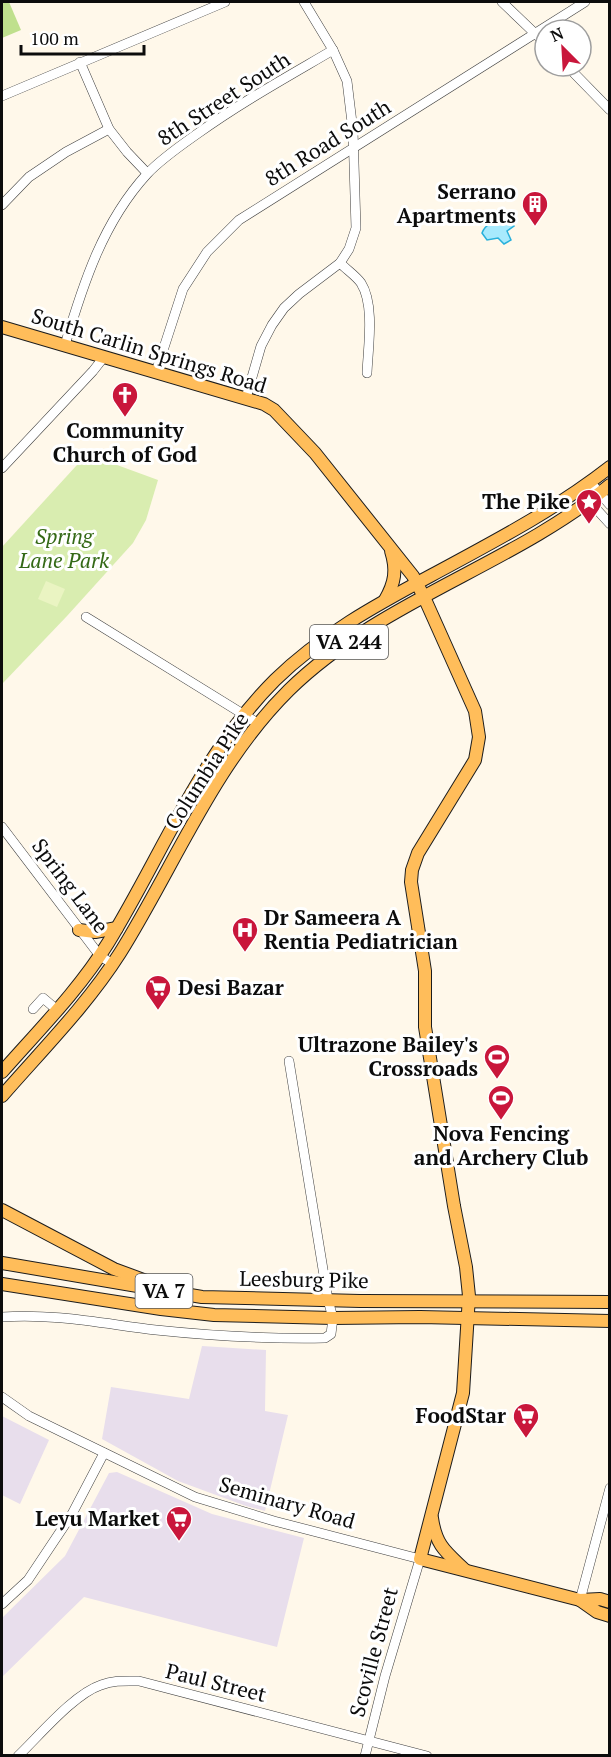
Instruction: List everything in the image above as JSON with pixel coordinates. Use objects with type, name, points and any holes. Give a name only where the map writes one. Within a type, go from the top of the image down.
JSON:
[{"type":"main road","name":"South Carlin Springs Road","points":[[2,327],[246,398],[274,410],[299,434],[417,582],[475,711],[479,737],[475,760],[418,853],[412,870],[411,882],[425,971],[425,1026],[466,1267],[469,1302],[463,1393],[420,1559]]},
{"type":"main road","name":"Columbia Pike","points":[[2,1072],[100,956],[210,762],[244,714],[281,674],[350,620],[537,517],[609,467]]},
{"type":"main road","name":"Columbia Pike","points":[[2,1096],[113,964],[237,753],[259,724],[291,689],[339,648],[424,597],[522,544],[600,493]]},
{"type":"main road","points":[[384,601],[392,587],[395,574],[390,547]]},
{"type":"main road","points":[[79,930],[95,932],[117,928]]},
{"type":"main road","points":[[2,1210],[114,1269],[141,1280],[202,1297]]},
{"type":"main road","name":"Leesburg Pike","points":[[2,1263],[202,1297],[609,1302]]},
{"type":"main road","name":"Leesburg Pike","points":[[2,1284],[214,1315],[609,1320]]},
{"type":"main road","points":[[2,1294],[26,1288]]},
{"type":"main road","points":[[432,1515],[435,1535],[440,1546],[466,1571]]},
{"type":"main road","name":"Seminary Road","points":[[420,1559],[580,1600],[600,1599],[609,1602]]},
{"type":"main road","name":"Seminary Road","points":[[580,1600],[597,1612],[609,1616]]},
{"type":"street","points":[[2,96],[225,2]]},
{"type":"street","points":[[246,398],[261,346],[272,325],[284,308],[299,294],[321,280],[340,263],[349,249],[356,228],[354,147],[346,81],[333,50],[304,2]]},
{"type":"street","points":[[502,2],[533,31]]},
{"type":"street","name":"8th Road South","points":[[560,18],[585,2]]},
{"type":"street","name":"8th Road South","points":[[156,372],[183,289],[207,252],[239,220],[533,36]]},
{"type":"street","name":"8th Street South","points":[[65,345],[92,261],[108,228],[147,173],[214,122],[333,50]]},
{"type":"street","points":[[80,62],[109,129],[147,173]]},
{"type":"street","points":[[578,78],[609,110]]},
{"type":"street","points":[[2,205],[29,177],[66,152],[109,129]]},
{"type":"street","points":[[340,263],[361,283],[368,303],[367,373]]},
{"type":"street","points":[[2,468],[104,357]]},
{"type":"street","points":[[590,482],[609,505]]},
{"type":"street","points":[[579,490],[600,493]]},
{"type":"street","points":[[600,493],[609,524]]},
{"type":"street","points":[[86,617],[259,724]]},
{"type":"street","name":"Spring Lane","points":[[2,827],[100,956],[113,964]]},
{"type":"street","points":[[33,1009],[43,998],[56,1009]]},
{"type":"street","points":[[2,1317],[75,1320],[219,1337],[286,1339],[328,1337],[333,1330],[333,1318],[328,1300],[289,1061]]},
{"type":"street","name":"Seminary Road","points":[[2,1397],[29,1416],[195,1497],[274,1521],[420,1559]]},
{"type":"street","points":[[2,1604],[28,1580],[72,1514],[104,1453]]},
{"type":"street","points":[[580,1600],[609,1488]]},
{"type":"street","name":"Scoville Street","points":[[365,1755],[385,1676],[420,1559]]},
{"type":"street","name":"Paul Street","points":[[25,1753],[79,1697],[100,1685],[124,1680],[427,1755]]},
{"type":"shaded area","points":[[202,1346],[266,1350],[265,1411],[288,1415],[265,1511],[178,1481],[102,1439],[111,1387],[189,1399]]},
{"type":"shaded area","points":[[2,1416],[49,1440],[20,1504],[2,1495]]},
{"type":"shaded area","points":[[117,1472],[212,1514],[304,1538],[277,1647],[84,1597],[2,1677],[2,1618],[65,1556],[109,1473]]},
{"type":"green space","points":[[2,2],[9,2],[21,30],[2,38]]},
{"type":"green space","name":"Spring Lane Park","points":[[87,454],[158,480],[146,520],[133,543],[2,684],[2,547]]},
{"type":"green space","points":[[46,581],[65,589],[57,607],[38,599]]},
{"type":"water","points":[[507,215],[514,226],[507,231],[511,240],[504,244],[498,238],[487,240],[482,233],[486,227]]},
{"type":"place","name":"Serrano Apartments","points":[[535,227]]},
{"type":"place","name":"Community Church of God","points":[[125,418]]},
{"type":"place","name":"The Pike","points":[[589,525]]},
{"type":"place","name":"Dr Sameera A Rentia Pediatrician","points":[[245,953]]},
{"type":"place","name":"Desi Bazar","points":[[158,1011]]},
{"type":"place","name":"Ultrazone Bailey's Crossroads","points":[[497,1080]]},
{"type":"place","name":"Nova Fencing and Archery Club","points":[[501,1121]]},
{"type":"place","name":"FoodStar","points":[[526,1439]]},
{"type":"place","name":"Leyu Market","points":[[179,1542]]}]
